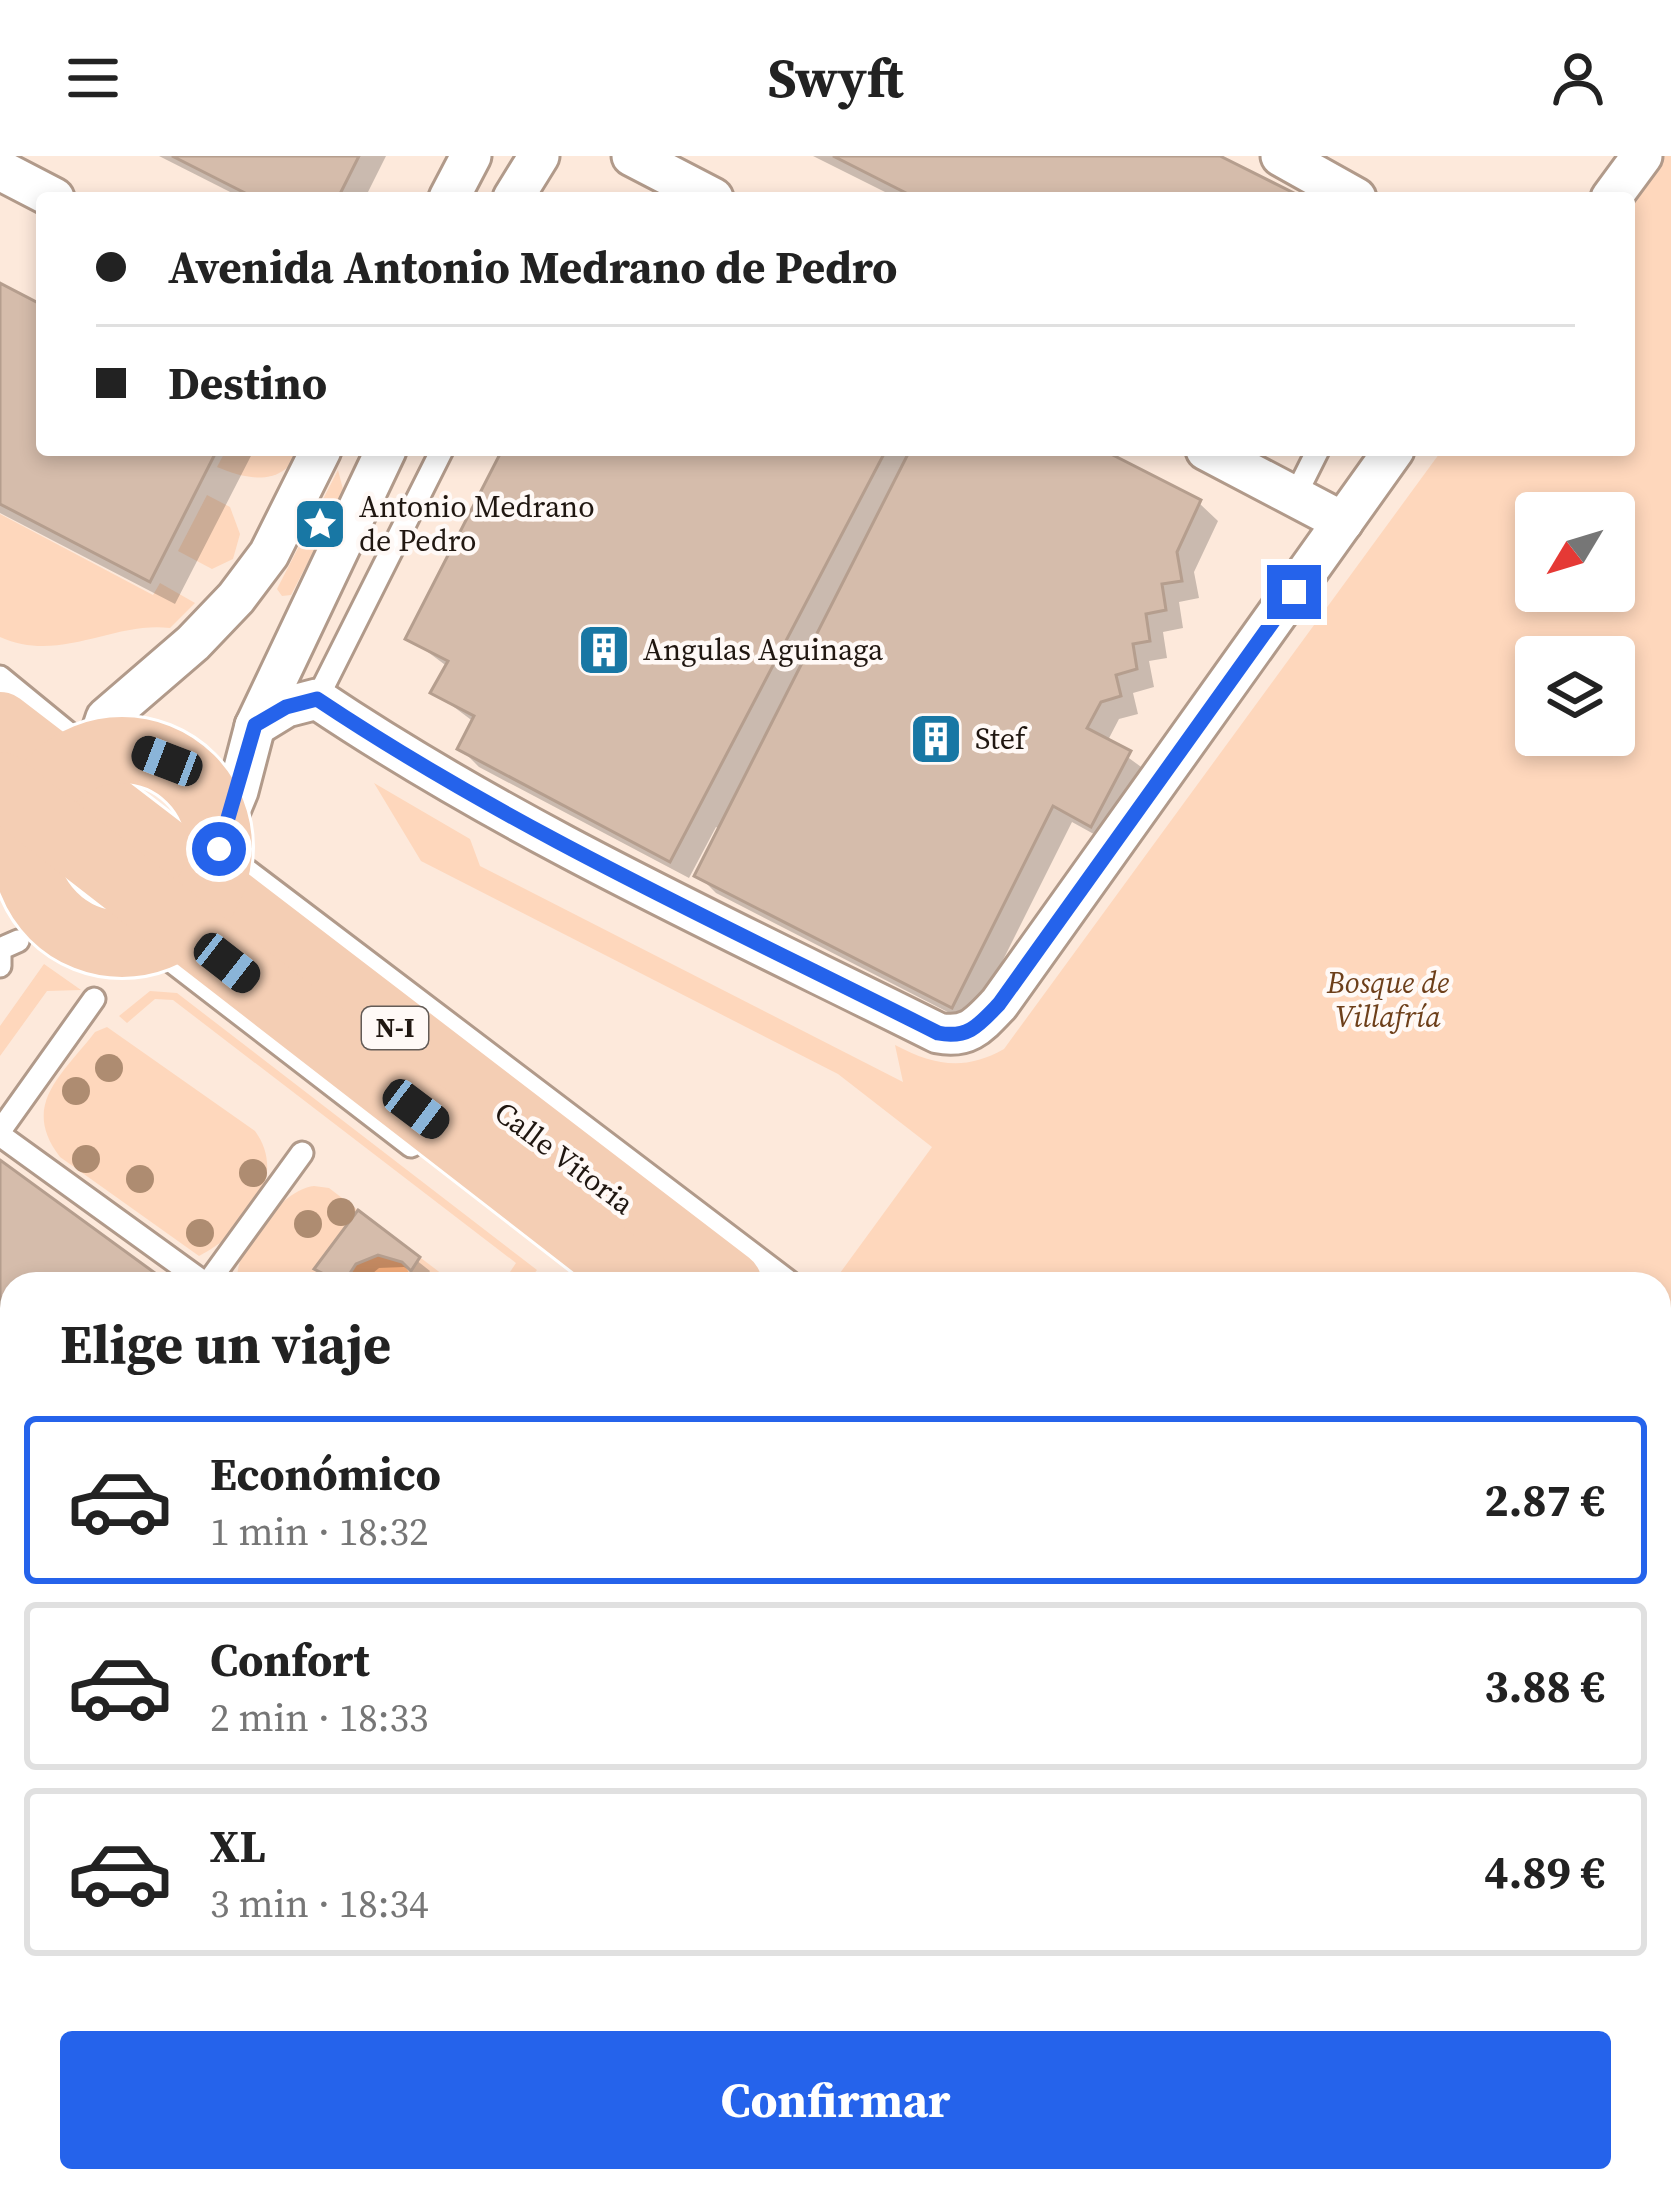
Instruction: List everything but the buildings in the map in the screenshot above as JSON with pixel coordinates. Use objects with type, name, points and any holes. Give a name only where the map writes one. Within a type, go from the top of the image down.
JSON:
[{"type":"highway","name":"N-I","points":[[0,725],[35,801],[195,888]]},
{"type":"highway","points":[[35,801],[118,750],[167,761],[207,800],[195,888]]},
{"type":"highway","name":"Calle Vitoria","points":[[195,888],[629,1272]]},
{"type":"highway","name":"Calle Vitoria","points":[[195,888],[713,1272]]},
{"type":"street","points":[[452,192],[471,156]]},
{"type":"street","points":[[517,192],[539,156]]},
{"type":"street","points":[[1281,156],[1345,192]]},
{"type":"street","points":[[1616,192],[1642,156]]},
{"type":"street","points":[[636,157],[702,192]]},
{"type":"street","points":[[0,170],[42,192]]},
{"type":"street","points":[[35,801],[106,718],[194,643],[236,598],[268,554],[318,456]]},
{"type":"street","points":[[195,888],[238,791],[255,725],[383,456]]},
{"type":"street","points":[[1217,456],[1343,522]]},
{"type":"street","points":[[255,725],[286,707],[317,699],[410,763],[570,848],[938,1033],[957,1037],[976,1029],[1010,990],[1390,456]]},
{"type":"lane","points":[[317,699],[439,456]]},
{"type":"lane","points":[[1294,496],[1315,456]]},
{"type":"lane","points":[[0,677],[35,801]]},
{"type":"lane","points":[[195,888],[426,1157]]},
{"type":"lane","points":[[195,888],[774,1272]]},
{"type":"lane","points":[[0,966],[6,946]]},
{"type":"lane","points":[[94,999],[0,1132],[190,1272]]},
{"type":"lane","points":[[215,1272],[302,1153]]},
{"type":"green space","name":"Bosque de Villafría","points":[[1657,156],[1671,156],[1671,1272],[841,1272],[932,1147],[838,1074],[421,861],[374,783],[470,839],[480,866],[903,1082],[895,1045],[923,1058],[950,1063],[1004,1049],[1438,456],[1635,456],[1633,192]]},
{"type":"green space","points":[[223,456],[298,456],[285,470],[264,477],[217,467]]},
{"type":"green space","points":[[338,470],[344,493],[291,595],[282,596],[277,589]]},
{"type":"green space","points":[[207,495],[230,507],[240,534],[233,559],[212,569],[178,551]]},
{"type":"green space","points":[[0,514],[153,595],[160,583],[195,603],[170,628],[128,630],[44,646],[0,637]]},
{"type":"green space","points":[[44,964],[81,990],[47,991],[0,1056],[0,1026]]},
{"type":"green space","points":[[150,991],[177,993],[537,1270],[510,1272],[516,1263],[173,1000],[155,999],[127,1023],[119,1016]]},
{"type":"green space","points":[[107,1027],[255,1131],[264,1149],[267,1168],[257,1203],[231,1234],[199,1256],[60,1157],[49,1138],[44,1122],[50,1091],[95,1032]]},
{"type":"green space","points":[[329,1188],[439,1272],[238,1272],[261,1224],[301,1190]]},
{"type":"shaded area","points":[[378,1255],[402,1262],[409,1272],[351,1272],[356,1264]]},
{"type":"place","name":"Antonio Medrano de Pedro","points":[[320,524]]},
{"type":"place","name":"Angulas Aguinaga","points":[[604,650]]},
{"type":"place","name":"Stef","points":[[936,739]]},
{"type":"route","points":[[219,849],[255,725],[286,707],[317,699],[410,763],[570,848],[938,1033],[957,1037],[976,1029],[999,1004],[1294,592]]}]
